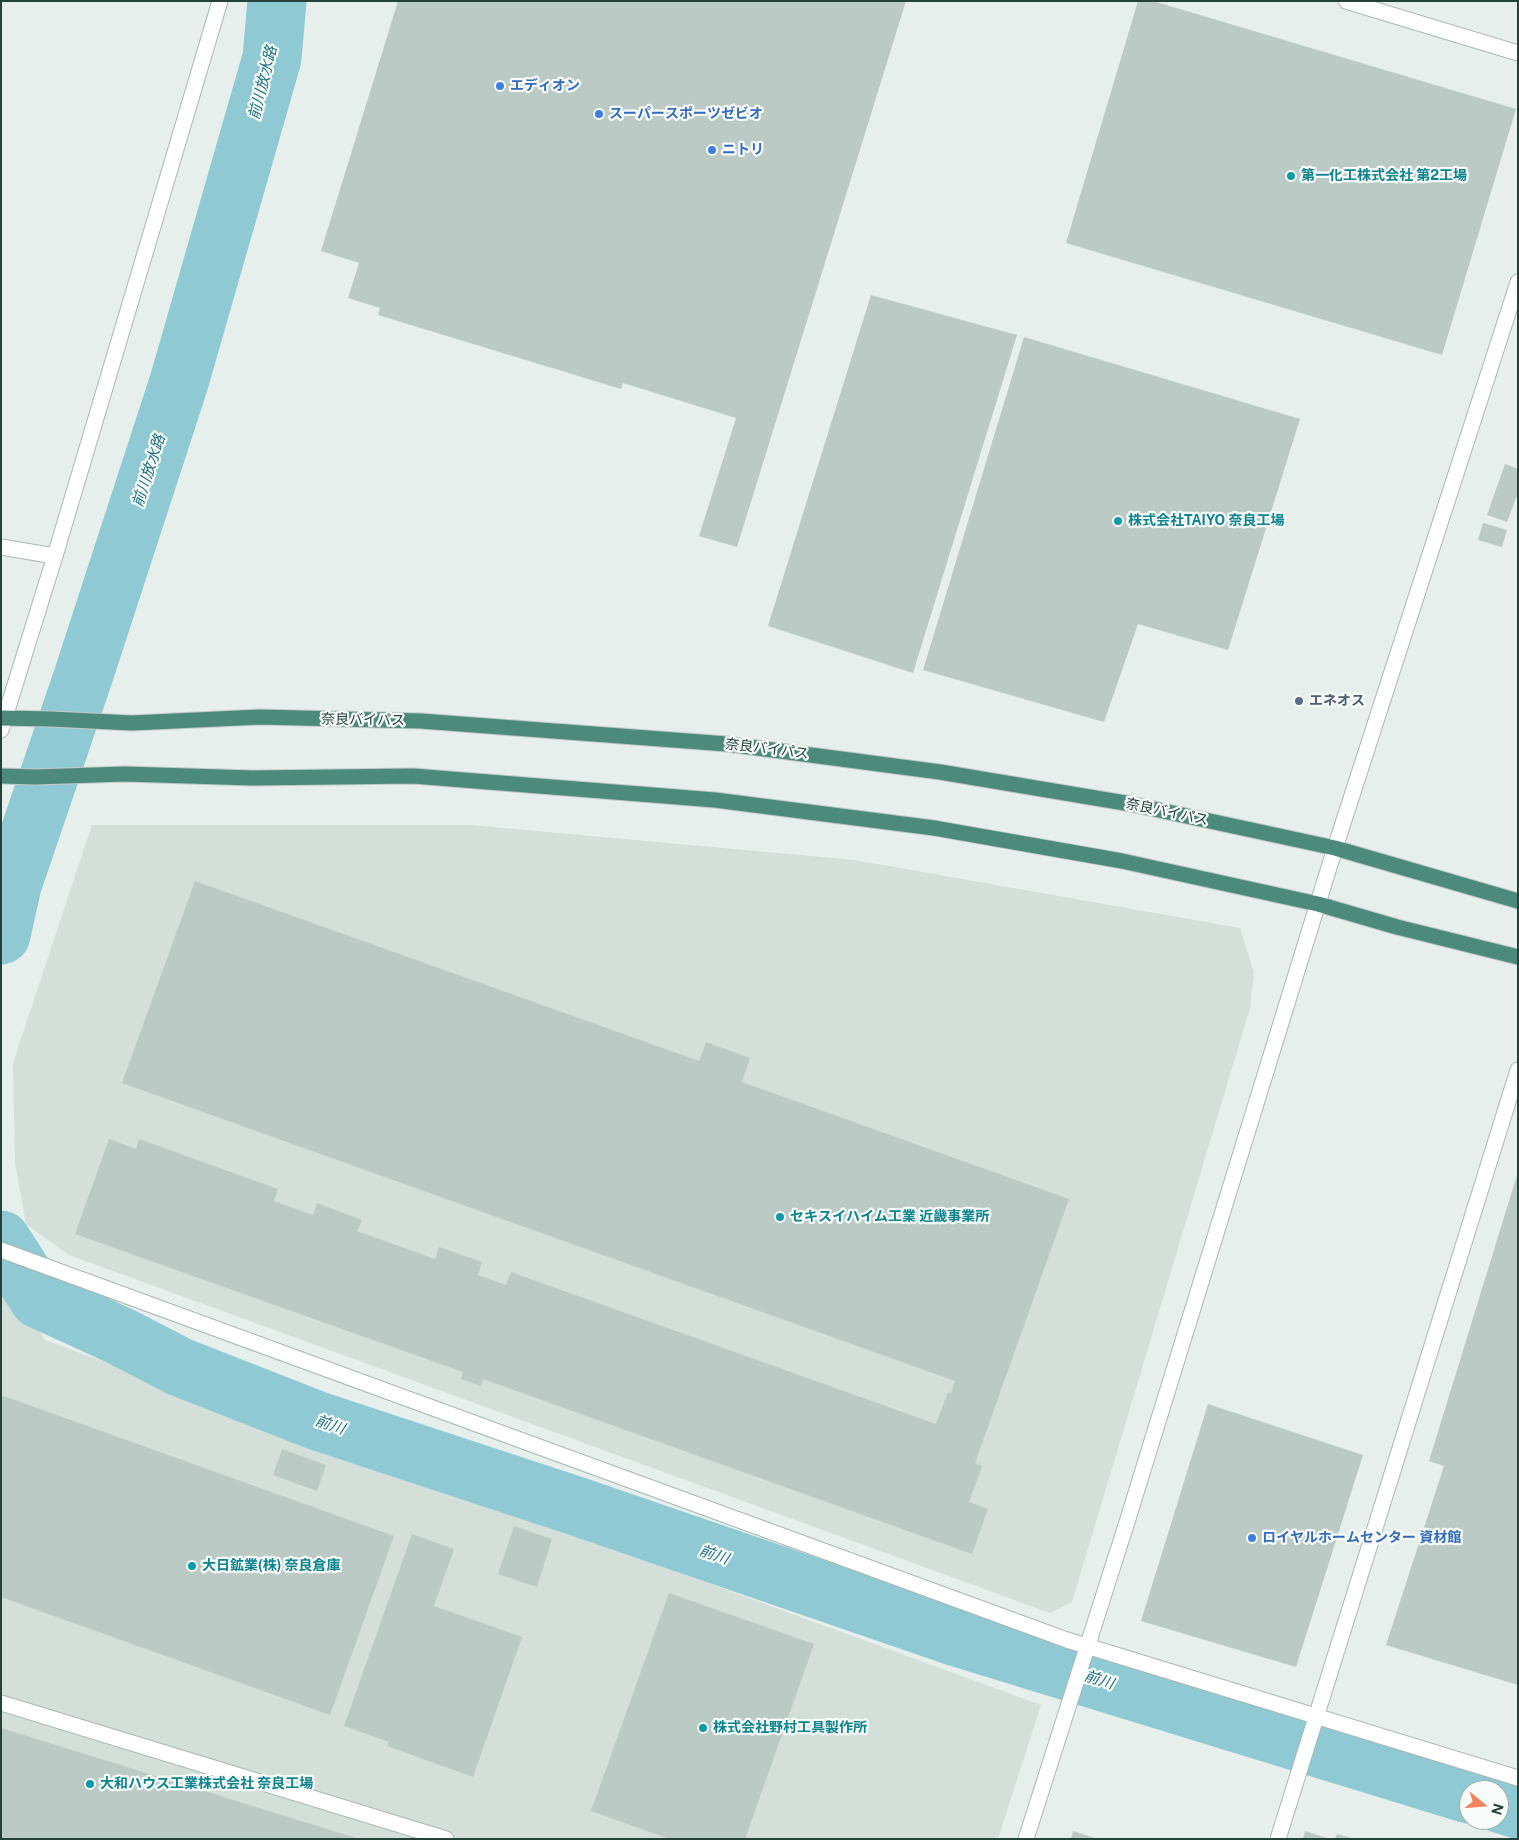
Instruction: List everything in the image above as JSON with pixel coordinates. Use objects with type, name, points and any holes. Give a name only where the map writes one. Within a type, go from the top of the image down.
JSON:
[{"type":"highway","name":"奈良バイパス","points":[[2,722],[51,719],[132,723],[260,717],[421,721],[727,744],[940,772],[1121,803],[1336,848],[1518,901]]},
{"type":"highway","points":[[1,776],[35,777],[124,774],[252,778],[413,776],[715,800],[944,830],[1122,861],[1318,904],[1396,927],[1518,956]]},
{"type":"street","points":[[2,722],[55,556],[220,1]]},
{"type":"street","points":[[1346,1],[1518,53]]},
{"type":"street","points":[[1026,1839],[1127,1522],[1318,904],[1518,282]]},
{"type":"street","points":[[1,547],[55,556]]},
{"type":"street","points":[[1278,1839],[1518,1070]]},
{"type":"street","points":[[1,1250],[1067,1640],[1518,1778]]},
{"type":"street","points":[[1,1703],[446,1839]]},
{"type":"shaded area","points":[[92,825],[471,825],[855,860],[1240,928],[1254,973],[1250,1008],[1072,1602],[1050,1613],[69,1255],[26,1224],[15,1163],[13,1063]]},
{"type":"shaded area","points":[[1,1274],[45,1340],[1041,1705],[998,1839],[1,1839]]},
{"type":"building","points":[[398,1],[906,1],[737,547],[699,536],[736,418],[623,383],[621,389],[378,315],[380,308],[348,298],[359,263],[321,251]]},
{"type":"building","name":"第一化工株式会社 第2工場","points":[[1138,1],[1153,1],[1516,109],[1442,355],[1066,243]]},
{"type":"building","points":[[871,295],[1017,335],[913,673],[768,626]]},
{"type":"building","name":"株式会社TAIYO 奈良工場","points":[[1024,337],[1300,419],[1228,650],[1138,624],[1104,722],[923,670]]},
{"type":"building","points":[[1505,464],[1518,469],[1518,493],[1507,522],[1487,515]]},
{"type":"building","points":[[1483,523],[1507,530],[1502,547],[1478,540]]},
{"type":"building","name":"セキスイハイム工業 近畿事業所","points":[[195,881],[699,1061],[706,1042],[750,1058],[742,1082],[1069,1199],[975,1463],[982,1466],[969,1502],[988,1509],[972,1554],[483,1379],[481,1386],[461,1379],[463,1372],[75,1234],[109,1139],[136,1149],[139,1139],[278,1189],[274,1201],[313,1215],[317,1203],[362,1220],[357,1231],[435,1259],[439,1247],[482,1262],[478,1275],[506,1285],[511,1272],[936,1424],[948,1392],[951,1393],[955,1381],[122,1083]]},
{"type":"building","points":[[1517,1175],[1518,1685],[1386,1645],[1444,1466],[1429,1461]]},
{"type":"building","name":"大日鉱業(株) 奈良倉庫","points":[[1,1395],[394,1536],[330,1715],[1,1597]]},
{"type":"building","name":"ロイヤルホームセンター 資材館","points":[[1208,1404],[1363,1455],[1296,1667],[1141,1621]]},
{"type":"building","points":[[282,1449],[326,1465],[317,1491],[273,1475]]},
{"type":"building","points":[[514,1526],[552,1539],[537,1587],[498,1574]]},
{"type":"building","points":[[412,1534],[454,1549],[434,1606],[522,1637],[473,1777],[387,1746],[389,1742],[344,1726]]},
{"type":"building","name":"株式会社野村工具製作所","points":[[669,1593],[814,1644],[745,1839],[669,1839],[591,1811]]},
{"type":"building","name":"大和ハウス工業株式会社 奈良工場","points":[[1,1728],[356,1838],[356,1839],[1,1839]]},
{"type":"building","points":[[1073,1831],[1095,1838],[1095,1839],[1071,1839]]},
{"type":"building","points":[[1305,1831],[1327,1838],[1327,1839],[1303,1839]]},
{"type":"building","points":[[1337,1834],[1352,1838],[1352,1839],[1335,1839]]},
{"type":"waterway","name":"前川放水路","points":[[1,935],[12,885],[83,677],[179,382],[272,58],[277,1]]},
{"type":"waterway","name":"前川","points":[[1,1240],[39,1299],[122,1337],[180,1367],[318,1421],[579,1507],[957,1637],[1459,1791]]},
{"type":"waterway","name":"前川","points":[[1509,1806],[1518,1809]]},
{"type":"place","name":"エディオン","points":[[500,86]]},
{"type":"place","name":"スーパースポーツゼビオ","points":[[599,114]]},
{"type":"place","name":"ニトリ","points":[[712,150]]},
{"type":"place","name":"第一化工株式会社 第2工場","points":[[1291,176]]},
{"type":"place","name":"株式会社TAIYO 奈良工場","points":[[1118,521]]},
{"type":"place","name":"エネオス","points":[[1299,701]]},
{"type":"place","name":"セキスイハイム工業 近畿事業所","points":[[780,1217]]},
{"type":"place","name":"ロイヤルホームセンター 資材館","points":[[1252,1538]]},
{"type":"place","name":"大日鉱業(株) 奈良倉庫","points":[[192,1566]]},
{"type":"place","name":"株式会社野村工具製作所","points":[[703,1728]]},
{"type":"place","name":"大和ハウス工業株式会社 奈良工場","points":[[90,1784]]}]
